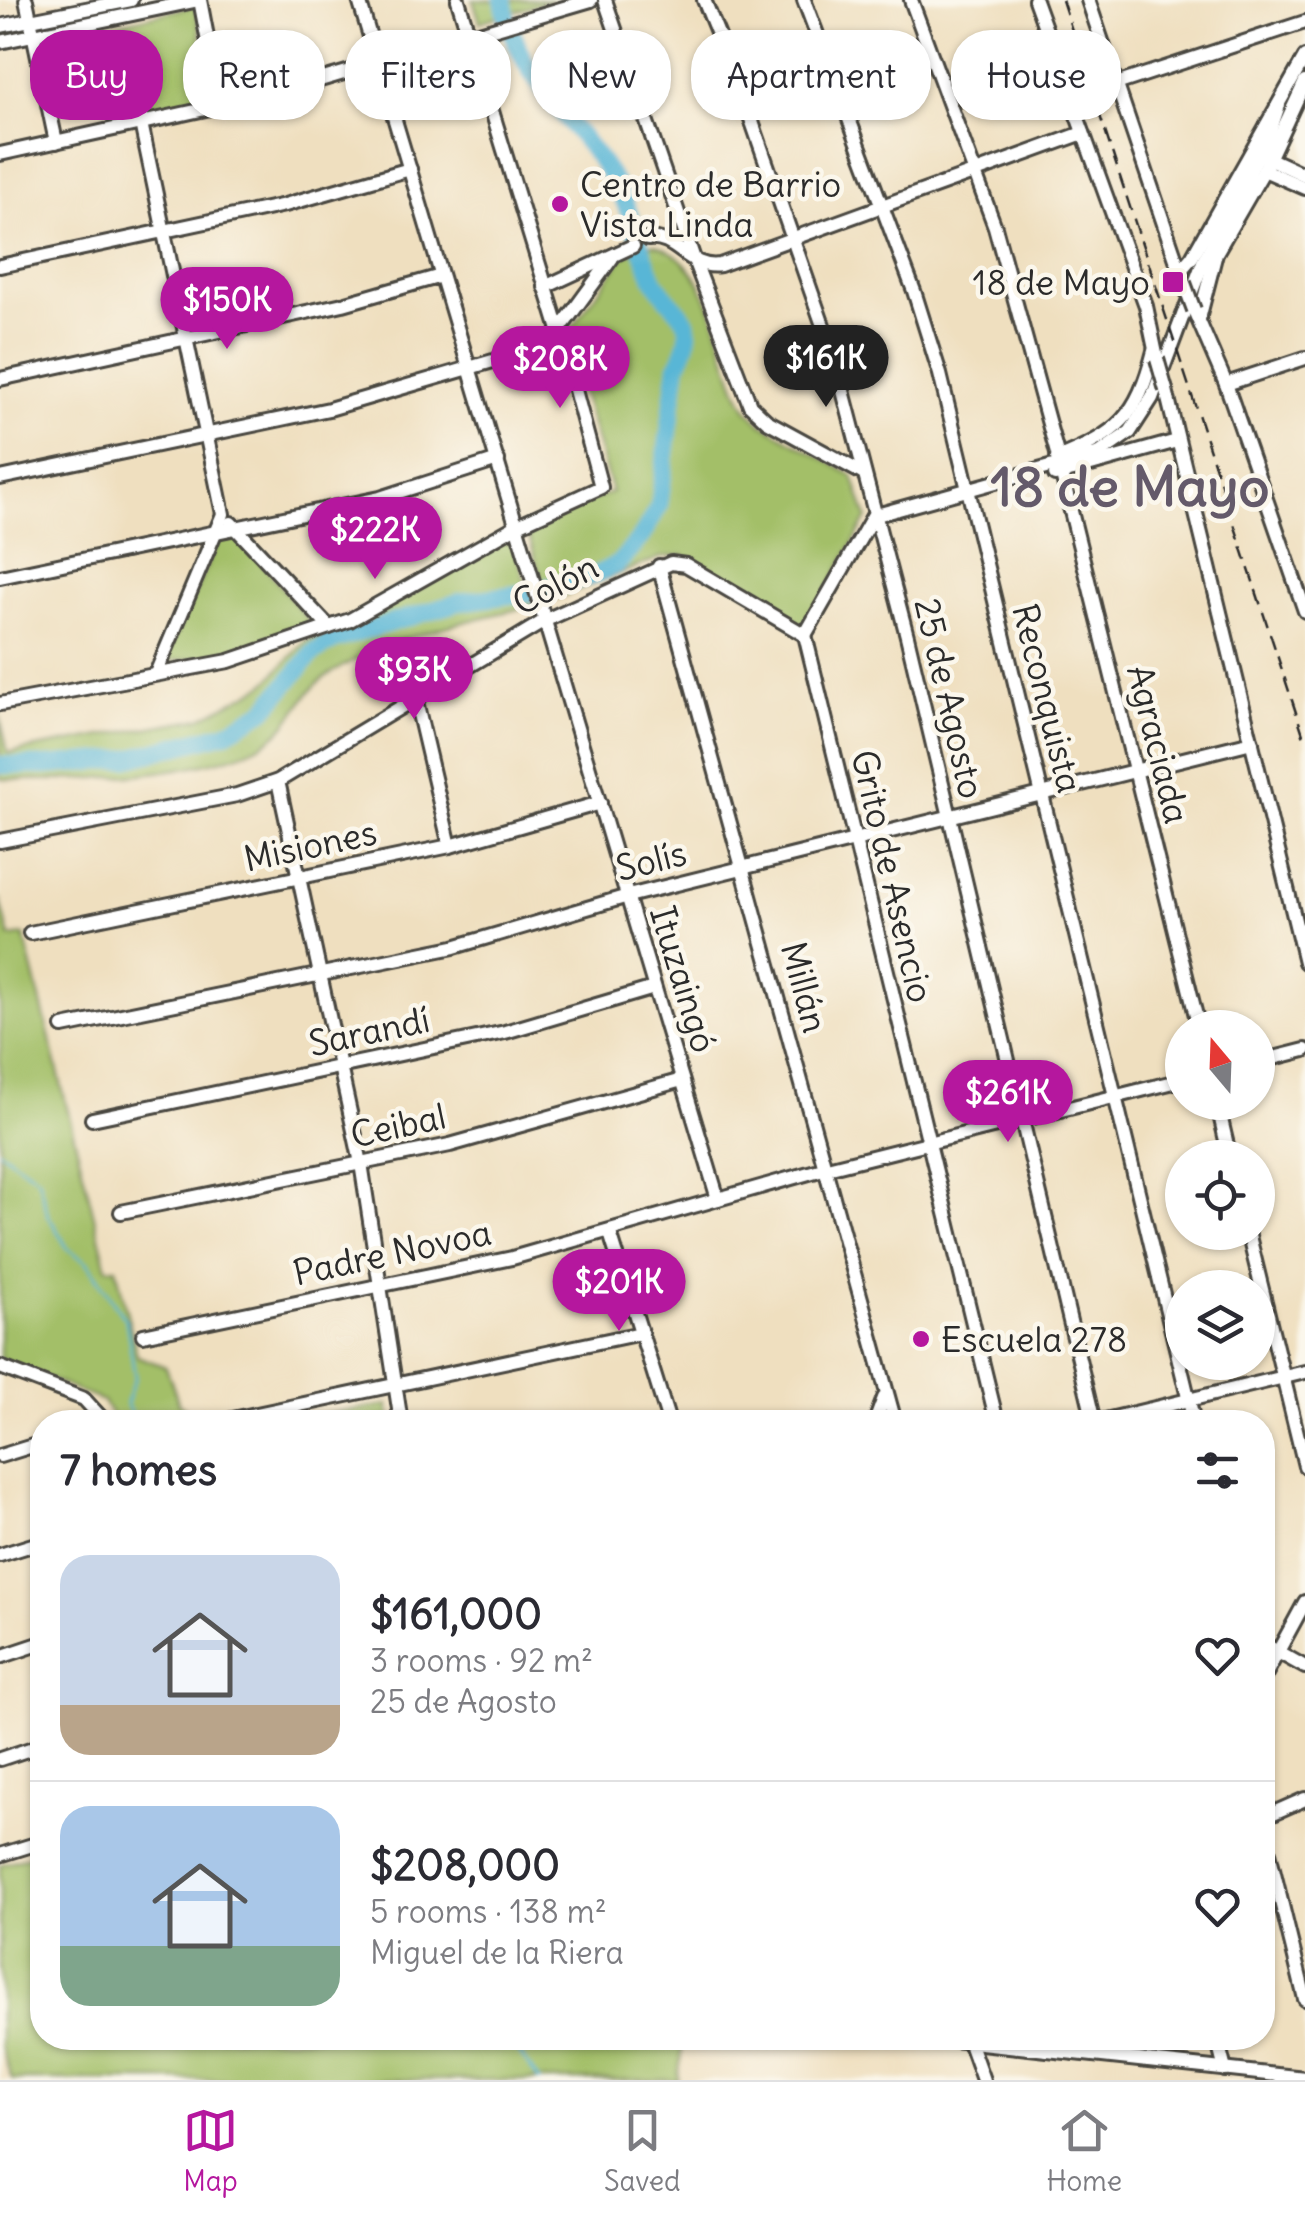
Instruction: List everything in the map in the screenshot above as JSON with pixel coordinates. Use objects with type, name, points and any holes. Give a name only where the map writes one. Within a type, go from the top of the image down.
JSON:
[{"type":"street","points":[[26,0],[33,30]]},
{"type":"street","points":[[0,26],[131,0]]},
{"type":"street","points":[[58,30],[199,0],[205,30]]},
{"type":"street","name":"Ituzaingó","points":[[358,0],[368,30]]},
{"type":"street","points":[[458,0],[466,30]]},
{"type":"street","points":[[488,30],[590,0]]},
{"type":"street","points":[[605,0],[696,265],[750,404],[767,422],[864,474]]},
{"type":"street","name":"25 de Agosto","points":[[704,0],[742,93],[835,360],[907,636],[1020,1120],[1093,1410]]},
{"type":"street","name":"Reconquista","points":[[804,0],[940,374],[1191,1410]]},
{"type":"street","points":[[910,0],[995,227],[1058,458]]},
{"type":"street","points":[[1035,0],[1146,306],[1305,962]]},
{"type":"street","points":[[1088,0],[1098,30]]},
{"type":"street","points":[[1121,82],[1305,22]]},
{"type":"street","points":[[0,42],[30,36]]},
{"type":"street","points":[[1196,314],[1216,253],[1267,165],[1305,57]]},
{"type":"street","points":[[1182,277],[1284,108],[1305,82]]},
{"type":"street","points":[[1121,99],[1182,277],[1299,572],[1305,610]]},
{"type":"street","points":[[659,566],[686,565],[805,635],[873,516],[1025,475],[1118,444],[1152,398],[1215,234],[1284,108]]},
{"type":"street","points":[[0,154],[183,114]]},
{"type":"street","points":[[51,120],[56,142]]},
{"type":"street","name":"Ituzaingó","points":[[395,120],[718,1200]]},
{"type":"street","points":[[0,704],[157,671],[228,661],[350,620],[518,525],[598,490],[602,480],[494,120]]},
{"type":"street","points":[[141,124],[223,514],[330,627]]},
{"type":"street","points":[[648,238],[664,239],[696,265],[720,265],[1083,133]]},
{"type":"street","points":[[1267,165],[1305,175]]},
{"type":"street","points":[[1267,165],[1305,188]]},
{"type":"street","points":[[0,266],[285,205],[410,168]]},
{"type":"street","points":[[545,286],[633,246]]},
{"type":"street","points":[[0,478],[329,409],[534,349],[552,340],[612,258]]},
{"type":"street","points":[[0,379],[342,304],[441,276]]},
{"type":"street","points":[[1025,475],[1118,429],[1137,401],[1156,354]]},
{"type":"street","points":[[1226,384],[1305,358]]},
{"type":"street","points":[[1025,475],[1062,475],[1177,440]]},
{"type":"street","points":[[0,576],[380,498],[498,460]]},
{"type":"street","name":"Agraciada","points":[[1062,475],[1194,1010]]},
{"type":"street","points":[[157,671],[223,514]]},
{"type":"street","name":"Colón","points":[[0,841],[237,795],[278,781],[546,620],[659,566]]},
{"type":"street","name":"Millán","points":[[659,566],[890,1410]]},
{"type":"street","name":"Grito de Asencio","points":[[805,635],[994,1410]]},
{"type":"street","points":[[415,697],[450,846]]},
{"type":"street","name":"Solís","points":[[63,1027],[454,947],[628,896],[1252,742]]},
{"type":"street","points":[[278,781],[361,1163],[399,1410]]},
{"type":"street","name":"Misiones","points":[[30,932],[450,846],[600,803]]},
{"type":"street","name":"Sarandí","points":[[92,1120],[505,1032],[654,988]]},
{"type":"street","points":[[1275,1058],[1305,1050]]},
{"type":"street","name":"Ceibal","points":[[121,1212],[499,1133],[682,1080]]},
{"type":"street","name":"Padre Novoa","points":[[144,1335],[512,1258],[823,1169],[1165,1084]]},
{"type":"street","points":[[610,1233],[665,1410]]},
{"type":"street","points":[[1252,1250],[1305,1466]]},
{"type":"street","points":[[280,1410],[641,1333]]},
{"type":"street","points":[[0,1367],[84,1400],[94,1410]]},
{"type":"street","points":[[1147,1410],[1305,1372]]},
{"type":"street","points":[[880,1410],[885,1396]]},
{"type":"street","points":[[0,1456],[30,1447]]},
{"type":"street","points":[[0,1556],[30,1546]]},
{"type":"street","points":[[1275,1657],[1305,1602]]},
{"type":"street","points":[[0,1657],[30,1647]]},
{"type":"street","points":[[1275,1650],[1305,1667]]},
{"type":"street","points":[[0,1759],[30,1749]]},
{"type":"street","points":[[1275,1814],[1305,1799]]},
{"type":"street","points":[[0,1856],[30,1846]]},
{"type":"street","points":[[1275,1875],[1305,1999]]},
{"type":"street","points":[[973,2050],[983,2080]]},
{"type":"street","points":[[1093,2050],[1305,2078]]},
{"type":"street","points":[[1219,2050],[1225,2070]]},
{"type":"green space","points":[[473,0],[553,0],[480,22]]},
{"type":"green space","points":[[195,6],[200,30],[183,30],[183,108],[163,114],[163,30],[107,30],[106,26]]},
{"type":"green space","points":[[653,244],[674,254],[691,270],[703,291],[747,409],[760,423],[853,476],[867,518],[810,621],[803,625],[683,555],[662,557],[548,602],[526,527],[612,492],[565,337],[625,255]]},
{"type":"green space","points":[[512,535],[532,606],[398,641],[347,664],[309,692],[277,734],[244,752],[213,762],[138,774],[62,780],[0,779],[0,716],[8,753],[201,718],[264,685],[306,641],[363,620]]},
{"type":"green space","points":[[226,536],[245,542],[311,624],[227,655],[171,661],[166,656],[218,542]]},
{"type":"green space","points":[[0,898],[10,937],[24,935],[107,1268],[116,1267],[137,1356],[166,1367],[179,1404],[187,1410],[109,1410],[103,1401],[0,1359]]},
{"type":"green space","points":[[388,1405],[389,1410],[352,1410]]},
{"type":"green space","points":[[30,1856],[30,2050],[682,2050],[678,2080],[12,2080],[0,2045],[0,1865]]},
{"type":"waterway","points":[[0,765],[46,766],[126,759],[225,733],[265,710],[313,653],[333,641],[459,602],[532,592],[595,575],[618,564],[642,536],[659,506],[687,325],[654,279],[617,187],[535,78],[511,29],[503,0]]},
{"type":"waterway","points":[[0,1151],[38,1178],[48,1215],[68,1249],[87,1262],[126,1321],[135,1377],[126,1403],[129,1410]]},
{"type":"waterway","points":[[516,2050],[539,2080]]},
{"type":"railway","points":[[1062,0],[1305,740]]},
{"type":"place","name":"Centro de Barrio Vista Linda","points":[[560,204]]},
{"type":"place","name":"18 de Mayo","points":[[1173,282]]},
{"type":"place","name":"Escuela 278","points":[[921,1339]]},
{"type":"district","name":"18 de Mayo","points":[[1130,486]]}]
